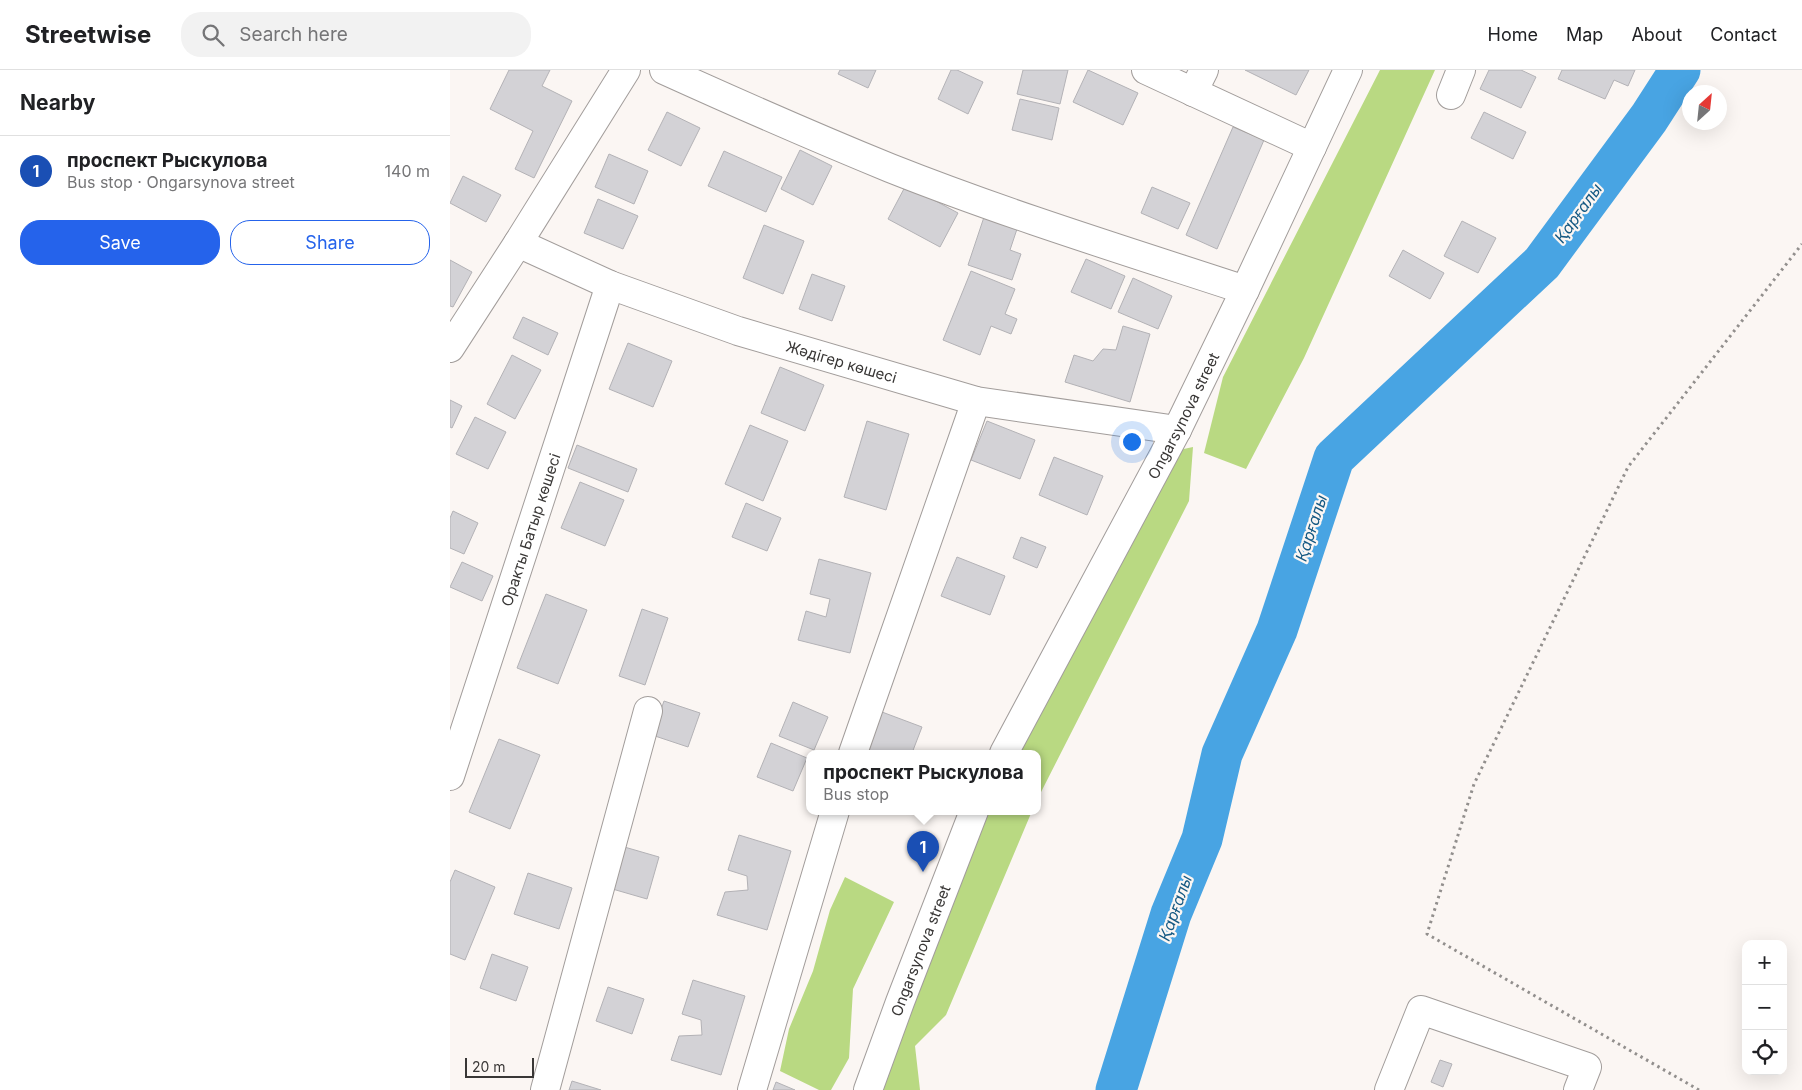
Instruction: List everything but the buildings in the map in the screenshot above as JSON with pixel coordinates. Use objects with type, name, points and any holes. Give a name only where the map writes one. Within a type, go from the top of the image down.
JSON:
[{"type":"street","points":[[450,348],[626,70]]},
{"type":"street","points":[[664,70],[778,121],[891,168],[1053,228],[1245,290]]},
{"type":"street","points":[[1146,70],[1198,81],[1312,146]]},
{"type":"street","name":"Ongarsynova street","points":[[1006,750],[1177,430],[1348,70]]},
{"type":"street","name":"Жәдігер көшесі","points":[[518,242],[610,284],[738,331],[976,401],[1177,430]]},
{"type":"street","name":"Оракты Батыр көшесі","points":[[450,776],[610,284]]},
{"type":"street","points":[[854,750],[976,401]]},
{"type":"street","points":[[545,1090],[648,711]]},
{"type":"street","points":[[752,1090],[835,815]]},
{"type":"street","name":"Ongarsynova street","points":[[868,1090],[972,815]]},
{"type":"street","points":[[1389,1090],[1421,1010],[1586,1067],[1578,1090]]},
{"type":"path","points":[[1699,1090],[1427,934],[1474,784],[1628,467],[1802,244]]},
{"type":"green space","points":[[1380,70],[1435,70],[1304,358],[1246,469],[1204,453],[1223,377]]},
{"type":"green space","points":[[1193,447],[1189,501],[1041,792],[1041,750],[1006,750],[1165,453]]},
{"type":"green space","points":[[973,815],[1030,815],[946,1015],[915,1046],[920,1090],[870,1090]]},
{"type":"green space","points":[[845,877],[894,902],[853,989],[849,1058],[831,1090],[819,1090],[780,1071],[789,1029],[813,971],[830,910]]},
{"type":"waterway","name":"Қарғалы","points":[[1116,1090],[1171,914],[1202,839],[1222,754],[1277,630],[1334,458],[1542,263],[1649,118],[1680,70]]},
{"type":"place","name":"проспект Рыскулова","points":[[923,872]]}]
